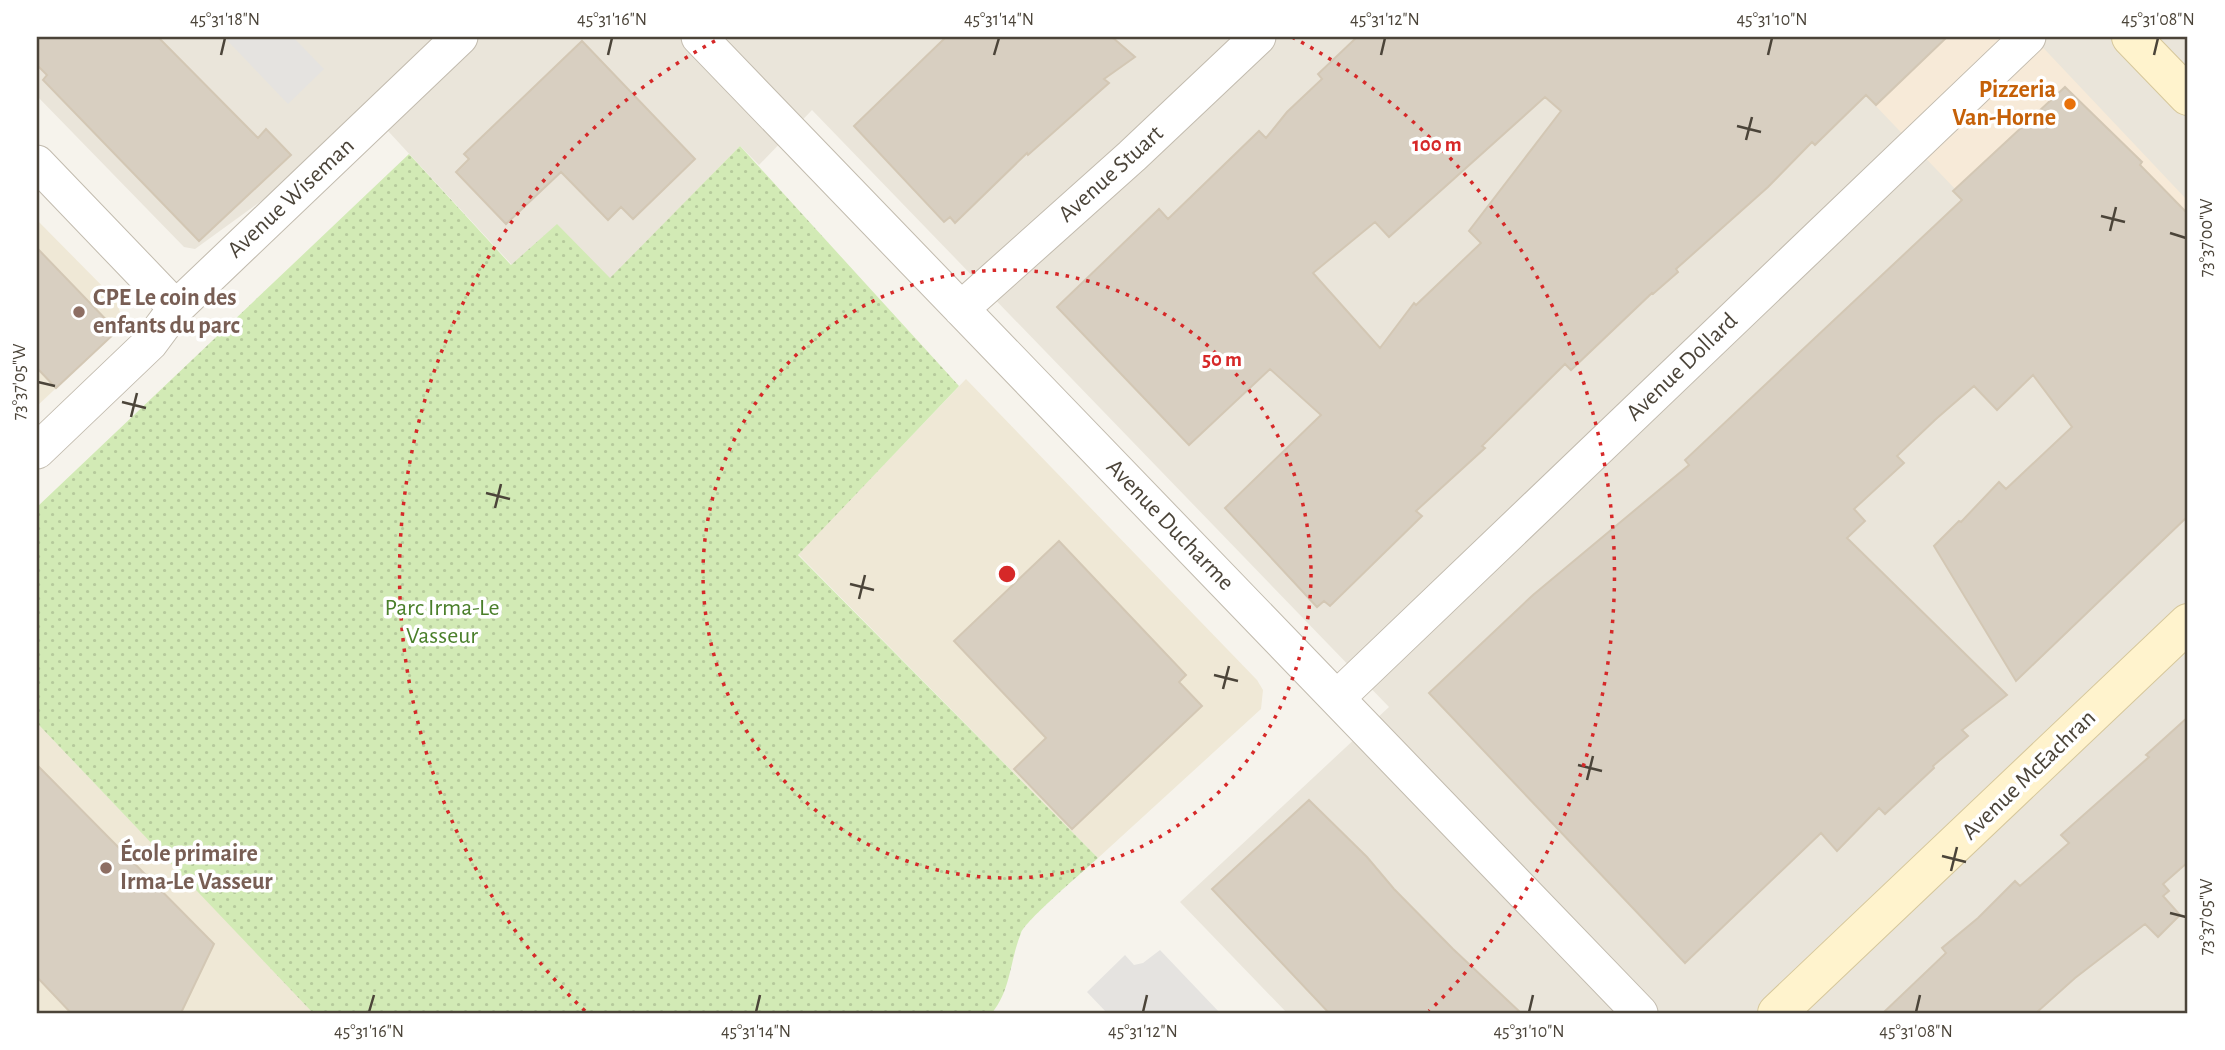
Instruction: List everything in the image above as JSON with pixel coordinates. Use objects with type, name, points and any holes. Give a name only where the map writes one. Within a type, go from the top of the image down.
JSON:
[{"type":"street","name":"Avenue Wiseman","points":[[37,451],[150,343],[176,308],[460,37]]},
{"type":"street","name":"Avenue Ducharme","points":[[699,37],[1640,1013]]},
{"type":"street","name":"Avenue Stuart","points":[[961,309],[1132,156],[1258,37]]},
{"type":"street","name":"Avenue Dollard","points":[[1337,698],[2028,37]]},
{"type":"street","points":[[2131,37],[2188,96]]},
{"type":"street","points":[[37,163],[176,308]]},
{"type":"street","name":"Avenue McEachran","points":[[1777,1013],[2188,623]]},
{"type":"shaded area","points":[[37,37],[2188,37],[2188,1013],[1287,1013],[1180,902],[1389,707],[812,110],[759,165],[740,146],[610,279],[512,265],[376,118],[195,249],[184,247],[37,96]]},
{"type":"shaded area","points":[[224,37],[293,37],[324,69],[288,104]]},
{"type":"shaded area","points":[[1810,37],[2033,37],[2188,201],[2188,433]]},
{"type":"shaded area","name":"CPE Le coin des enfants du parc","points":[[37,220],[115,299],[122,317],[117,331],[37,406]]},
{"type":"shaded area","points":[[966,379],[1257,680],[1263,690],[1261,709],[1098,858],[798,554]]},
{"type":"shaded area","name":"École primaire Irma-Le Vasseur","points":[[37,723],[314,1013],[37,1013]]},
{"type":"shaded area","points":[[1160,950],[1220,1013],[1107,1013],[1087,992],[1125,955],[1134,965],[1143,963]]},
{"type":"green space","name":"Parc Irma-Le Vasseur","points":[[740,146],[959,386],[798,555],[1098,858],[1025,927],[1017,943],[1003,995],[992,1013],[313,1013],[37,723],[37,507],[409,154],[511,265],[557,224],[610,278]]},
{"type":"building","points":[[37,37],[158,37],[258,138],[266,129],[291,155],[199,241],[43,80],[47,75],[37,65]]},
{"type":"building","points":[[946,37],[1112,37],[1135,57],[1104,79],[1109,83],[1028,155],[1027,153],[955,223],[950,217],[944,222],[854,126]]},
{"type":"building","points":[[1357,37],[1947,37],[1876,105],[1866,95],[1815,145],[1812,142],[1768,187],[1676,269],[1678,272],[1571,370],[1565,364],[1482,446],[1485,448],[1416,511],[1422,516],[1330,606],[1324,601],[1317,607],[1225,508],[1321,415],[1270,369],[1189,445],[1057,307],[1159,209],[1168,219],[1259,131],[1266,138],[1287,112],[1322,79],[1318,74]],"holes":[[[1545,97],[1561,111],[1469,231],[1481,243],[1416,305],[1414,303],[1380,348],[1313,273],[1375,222],[1389,237]]]},
{"type":"building","points":[[582,41],[695,159],[633,219],[621,207],[608,220],[561,172],[506,224],[456,172],[469,159],[464,154]]},
{"type":"building","points":[[2065,87],[2142,162],[2140,165],[2188,214],[2188,516],[2016,681],[1934,546],[1999,482],[2006,489],[2072,427],[2033,375],[1997,410],[1974,386],[1936,419],[1897,456],[1904,463],[1854,509],[1865,521],[1847,538],[2007,695],[1962,730],[1968,736],[1933,766],[1934,768],[1885,814],[1879,808],[1837,851],[1821,833],[1685,963],[1429,693],[1533,595],[1689,465],[1685,460],[1962,200],[1953,191]]},
{"type":"building","name":"CPE Le coin des enfants du parc","points":[[37,248],[117,331],[56,388],[37,368]]},
{"type":"building","points":[[1059,541],[1186,675],[1179,682],[1202,706],[1072,829],[1014,769],[1046,738],[954,641]]},
{"type":"building","points":[[2188,717],[2188,862],[2163,884],[2169,891],[2163,896],[2180,915],[2158,937],[2145,924],[2075,978],[2036,1013],[1883,1013],[1946,953],[1942,948],[1978,918],[2015,881],[2020,886],[2069,843],[2061,835],[2149,757],[2146,755]]},
{"type":"building","name":"École primaire Irma-Le Vasseur","points":[[37,765],[214,944],[181,1013],[71,1013],[37,977]]},
{"type":"building","points":[[1309,800],[1453,949],[1521,1013],[1329,1013],[1212,889]]},
{"type":"place","name":"Pizzeria Van-Horne","points":[[2070,104]]},
{"type":"place","name":"CPE Le coin des enfants du parc","points":[[79,312]]},
{"type":"place","name":"École primaire Irma-Le Vasseur","points":[[106,868]]}]
